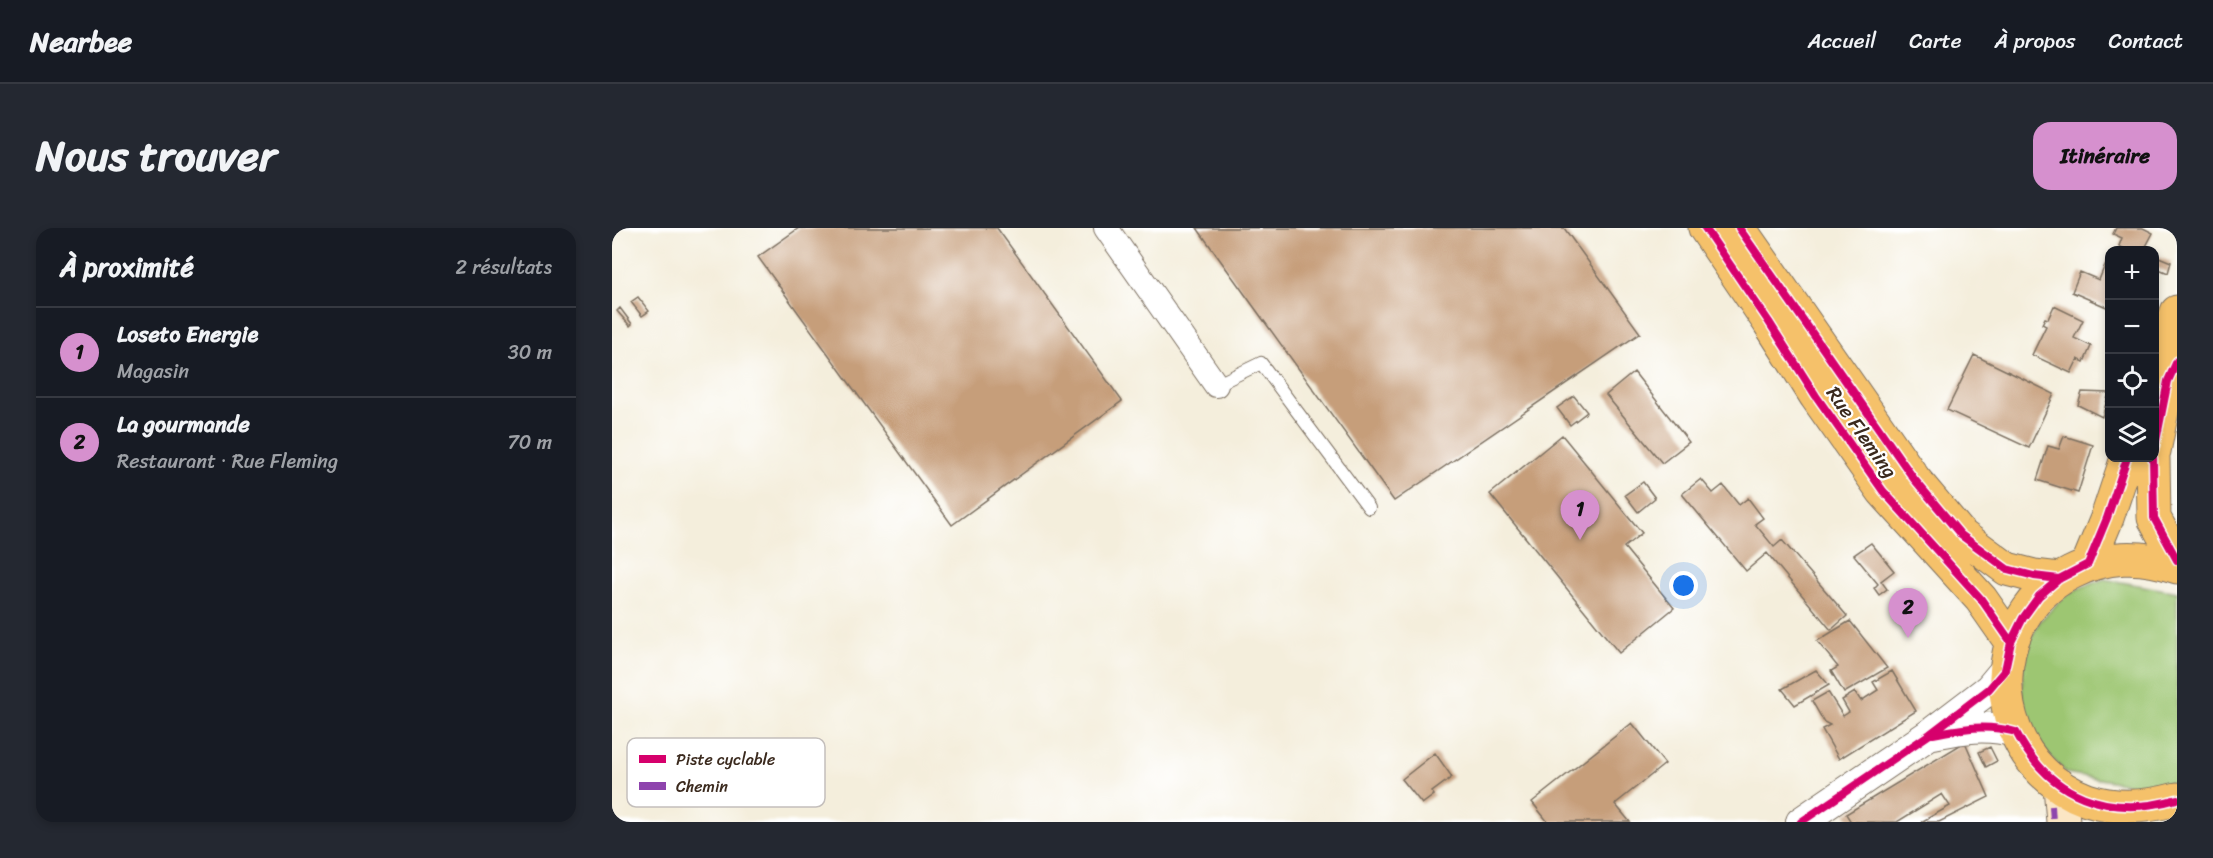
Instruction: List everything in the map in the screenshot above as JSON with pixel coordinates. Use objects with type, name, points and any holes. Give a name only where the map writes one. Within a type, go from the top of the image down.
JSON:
[{"type":"main road","name":"Rue Fleming","points":[[1705,228],[1816,396],[1883,491],[1981,599],[2008,656]]},
{"type":"main road","name":"Rue Fleming","points":[[1739,228],[1914,479],[1960,535],[2007,569],[2034,576],[2074,572]]},
{"type":"main road","points":[[2159,363],[2177,312]]},
{"type":"main road","points":[[2159,426],[2168,381],[2177,361]]},
{"type":"main road","points":[[2074,572],[2107,518],[2126,462]]},
{"type":"main road","points":[[2153,462],[2154,518],[2177,560]]},
{"type":"main road","points":[[2177,567],[2135,557],[2111,559],[2074,572],[2039,596],[2023,618],[2008,656],[2005,692],[2009,715],[2026,751],[2036,764],[2060,786],[2087,800],[2140,814],[2177,799]]},
{"type":"main road","points":[[2060,786],[2063,822]]},
{"type":"street","points":[[1106,228],[1216,385]]},
{"type":"street","points":[[1801,822],[1930,734],[1989,688],[2008,656]]},
{"type":"street","points":[[1930,734],[1974,726],[2001,728],[2016,732]]},
{"type":"lane","points":[[1216,385],[1261,363],[1369,508]]},
{"type":"green space","points":[[2104,579],[2177,592],[2177,781],[2156,789],[2066,773],[2038,744],[2022,706],[2023,653],[2040,621],[2062,599],[2075,590]]},
{"type":"building","points":[[799,228],[997,228],[1122,401],[952,525],[758,257]]},
{"type":"building","points":[[1197,228],[1564,228],[1640,333],[1394,501]]},
{"type":"building","points":[[2116,228],[2143,228],[2153,233],[2146,246],[2119,246],[2122,238],[2113,234]]},
{"type":"building","points":[[2159,257],[2171,262],[2168,273],[2159,269]]},
{"type":"building","points":[[2105,265],[2105,306],[2072,292],[2080,272],[2099,280]]},
{"type":"building","points":[[638,297],[649,311],[642,316],[631,302]]},
{"type":"building","points":[[2054,306],[2083,320],[2074,338],[2091,346],[2084,362],[2078,359],[2071,373],[2032,355],[2046,326],[2042,324],[2045,318],[2048,319]]},
{"type":"building","points":[[620,308],[632,324],[630,326],[617,311]]},
{"type":"building","points":[[1974,355],[2054,394],[2029,448],[1947,410]]},
{"type":"building","points":[[1634,372],[1689,442],[1662,463],[1606,395]]},
{"type":"building","points":[[2082,392],[2105,393],[2102,417],[2078,405]]},
{"type":"building","points":[[1574,396],[1587,412],[1570,425],[1557,408]]},
{"type":"building","points":[[1562,435],[1642,533],[1624,547],[1674,608],[1619,653],[1490,494]]},
{"type":"building","points":[[2064,436],[2093,445],[2078,493],[2037,480],[2048,446],[2059,449]]},
{"type":"building","points":[[1701,479],[1713,493],[1723,485],[1739,505],[1748,498],[1763,518],[1755,524],[1774,547],[1782,540],[1847,616],[1831,630],[1767,553],[1746,571],[1682,494]]},
{"type":"building","points":[[1643,482],[1655,498],[1638,512],[1625,495]]},
{"type":"building","points":[[1871,543],[1894,571],[1881,581],[1887,589],[1879,595],[1874,588],[1878,584],[1854,555]]},
{"type":"building","points":[[1850,621],[1887,668],[1844,693],[1831,671],[1838,667],[1817,641]]},
{"type":"building","points":[[1816,670],[1829,685],[1795,705],[1782,689]]},
{"type":"building","points":[[1892,671],[1916,711],[1839,759],[1822,729],[1830,725],[1824,722],[1812,701],[1828,692],[1843,716],[1849,712],[1842,700],[1855,692],[1861,701],[1878,690],[1873,682]]},
{"type":"building","points":[[1632,723],[1665,764],[1615,804],[1630,822],[1548,822],[1532,802]]},
{"type":"building","points":[[1965,742],[1989,797],[1939,822],[1921,822],[1950,806],[1942,794],[1897,822],[1851,822],[1846,814]]},
{"type":"building","points":[[1990,747],[1997,761],[1986,767],[1979,752]]},
{"type":"building","points":[[1435,753],[1452,777],[1432,792],[1434,795],[1422,804],[1402,779]]},
{"type":"marked path","points":[[2052,806],[2053,822]]},
{"type":"cycle path","points":[[1705,228],[1816,396],[1883,491],[1981,599],[2011,642]]},
{"type":"cycle path","points":[[1739,228],[1914,479],[1961,535],[2007,569],[2059,579]]},
{"type":"cycle path","points":[[2159,426],[2168,381],[2177,361]]},
{"type":"cycle path","points":[[1801,822],[1930,734],[1989,689],[2005,670],[2011,642],[2023,618],[2039,596],[2059,579],[2088,564],[2107,518],[2126,462]]},
{"type":"cycle path","points":[[2153,462],[2154,518],[2177,560]]},
{"type":"cycle path","points":[[1933,734],[1974,728],[1994,728],[2016,732],[2046,773],[2064,787],[2083,797],[2105,804],[2152,805],[2177,799]]},
{"type":"place","name":"Loseto Energie","points":[[1580,540]]},
{"type":"place","name":"La gourmande","points":[[1908,638]]}]
